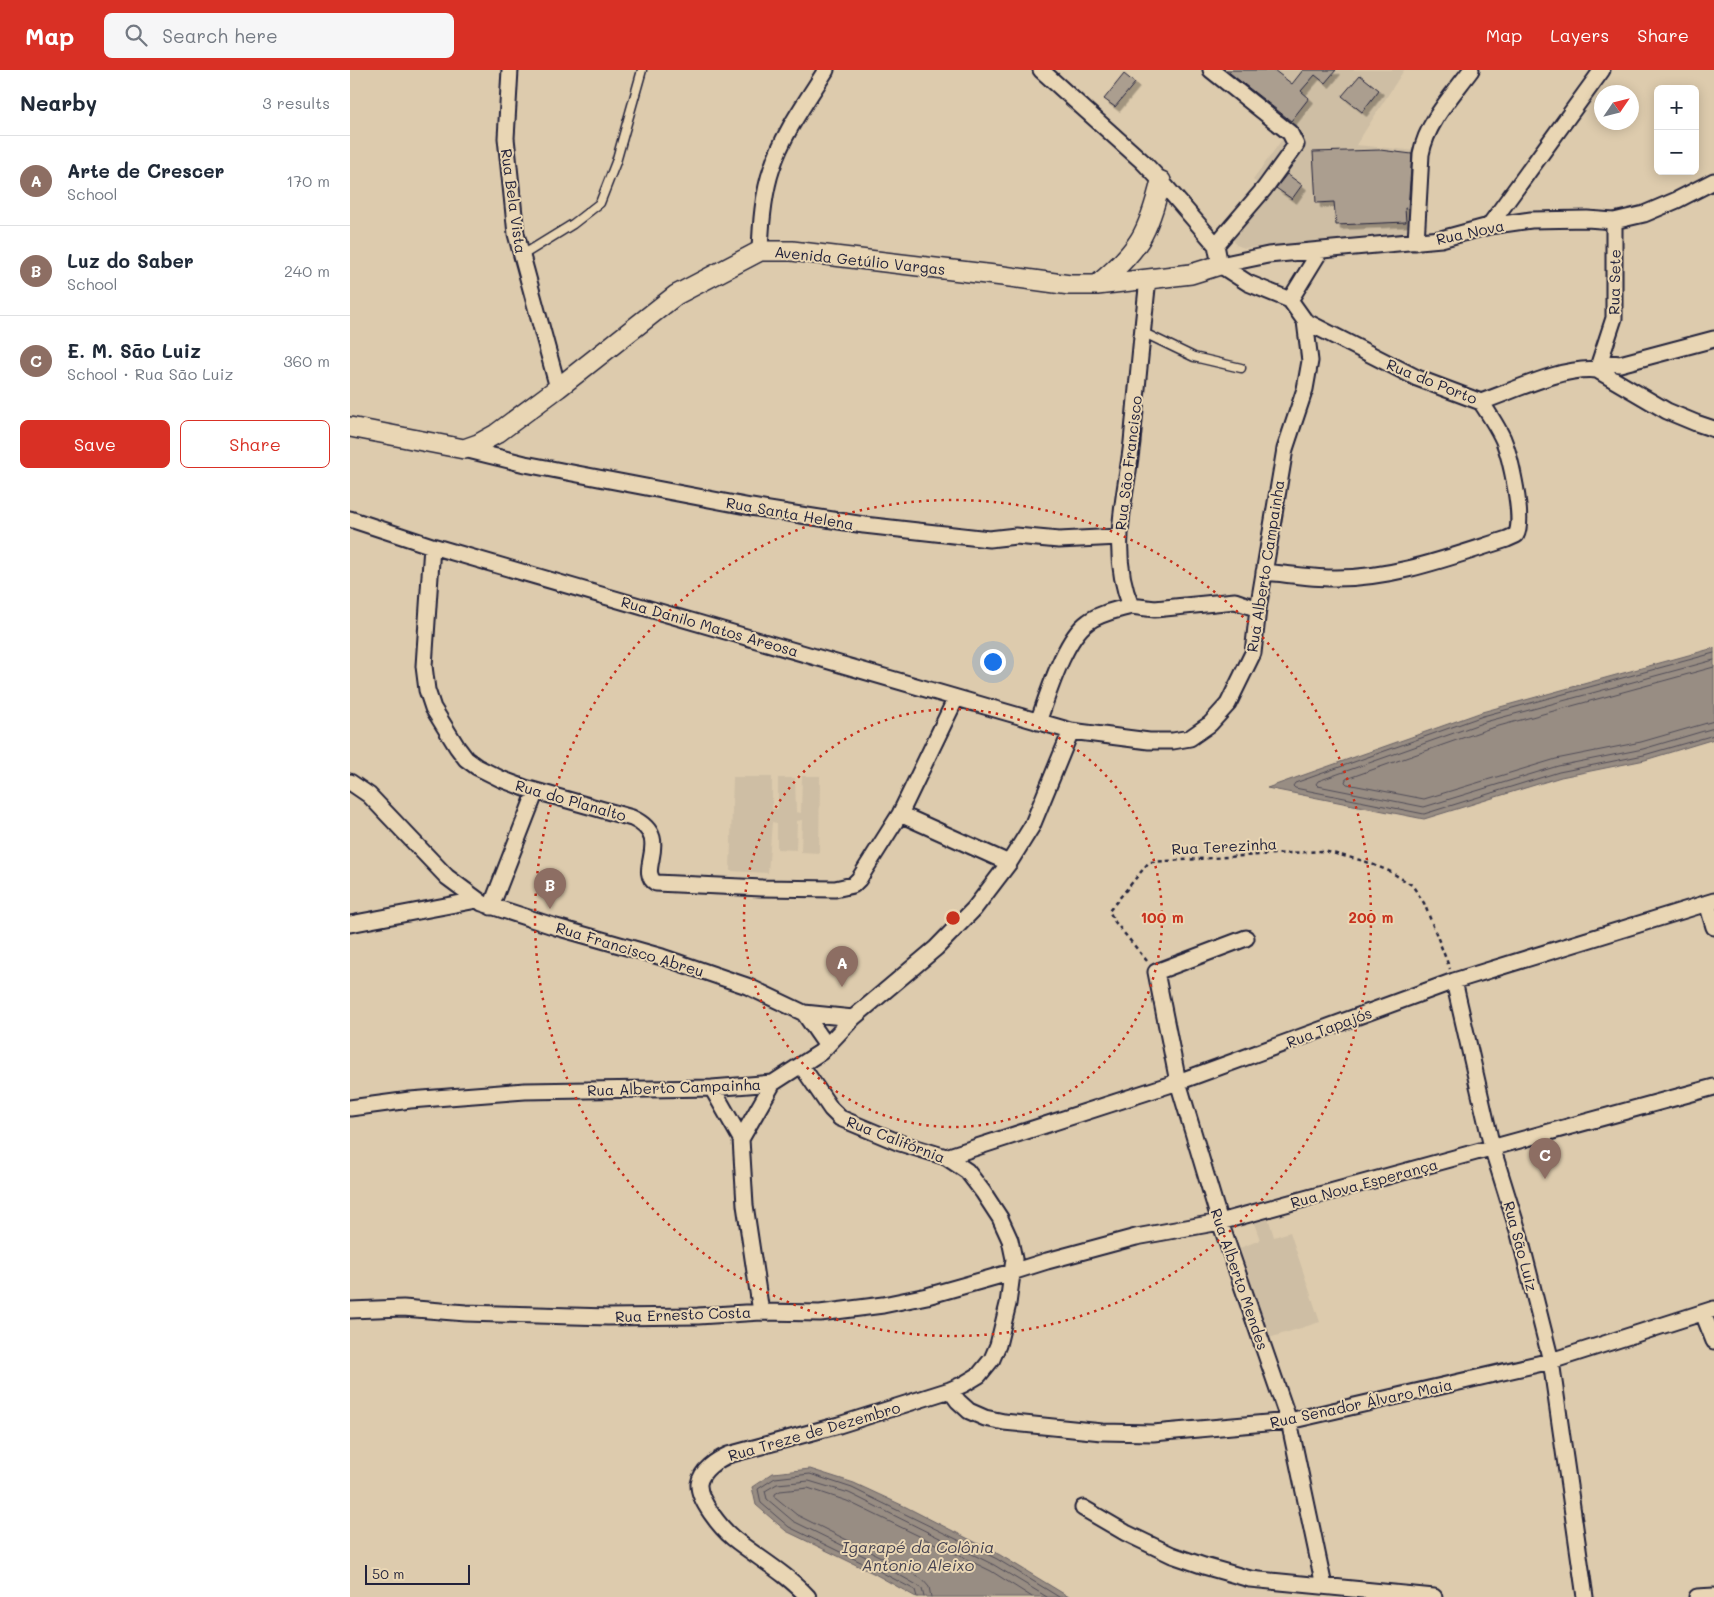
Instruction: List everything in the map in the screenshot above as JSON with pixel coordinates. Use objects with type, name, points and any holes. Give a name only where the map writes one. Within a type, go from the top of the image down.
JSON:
[{"type":"street","name":"Rua Bela Vista","points":[[510,70],[506,138],[516,234],[558,388]]},
{"type":"street","points":[[760,251],[765,197],[772,168],[788,133],[826,70]]},
{"type":"street","points":[[1041,70],[1143,162],[1161,181],[1216,245],[1220,265],[1248,283],[1290,300],[1320,251]]},
{"type":"street","points":[[1211,70],[1290,133],[1296,144],[1264,189],[1216,245]]},
{"type":"street","points":[[1416,242],[1421,154],[1424,141],[1437,117],[1471,70]]},
{"type":"street","points":[[1490,226],[1602,70]]},
{"type":"street","points":[[1097,285],[1118,268],[1131,254],[1144,235],[1153,213],[1161,181]]},
{"type":"street","name":"Rua Nova","points":[[1220,265],[1268,256],[1441,239],[1490,226],[1531,220],[1587,219],[1614,221],[1644,214],[1714,181]]},
{"type":"street","name":"Rua Sete","points":[[1599,366],[1614,318],[1614,221]]},
{"type":"street","name":"Avenida Getúlio Vargas","points":[[464,449],[496,434],[676,295],[760,251],[792,252],[1070,285],[1097,285],[1191,274],[1220,265]]},
{"type":"street","name":"Rua São Francisco","points":[[1131,606],[1122,581],[1119,537],[1132,444],[1148,279]]},
{"type":"street","name":"Rua do Porto","points":[[1290,300],[1305,322],[1417,378],[1480,402],[1566,372],[1620,364],[1714,339]]},
{"type":"street","name":"Rua Alberto Campainha","points":[[350,1108],[410,1100],[525,1091],[712,1088],[773,1083],[827,1046],[853,1018],[936,948],[974,909],[1009,863],[1032,826],[1071,731],[1149,742],[1173,741],[1190,738],[1210,724],[1228,704],[1253,652],[1258,609],[1285,448],[1305,389],[1310,361],[1305,322]]},
{"type":"street","points":[[1599,366],[1667,411],[1714,429]]},
{"type":"street","points":[[1264,572],[1333,578],[1394,572],[1437,562],[1516,535],[1519,523],[1512,466],[1503,440],[1494,422],[1480,402]]},
{"type":"street","points":[[350,427],[464,449]]},
{"type":"street","name":"Rua Santa Helena","points":[[464,449],[534,466],[751,507],[864,525],[989,539],[1016,536],[1059,540],[1119,537]]},
{"type":"street","name":"Rua Danilo Matos Areosa","points":[[350,519],[432,546],[1071,731]]},
{"type":"street","name":"Rua do Planalto","points":[[432,546],[424,666],[427,690],[433,708],[457,748],[477,767],[501,779],[536,791],[632,818],[646,826],[653,837],[650,876],[656,883],[835,889],[853,885],[859,879],[900,814]]},
{"type":"street","points":[[1038,722],[1073,637],[1082,627],[1097,617],[1131,606],[1155,610],[1235,601],[1258,609]]},
{"type":"street","points":[[956,698],[900,814],[1009,863]]},
{"type":"street","name":"Rua Francisco Abreu","points":[[350,782],[369,795],[446,877],[477,900],[491,907],[662,957],[747,986],[804,1013],[853,1018]]},
{"type":"street","points":[[491,907],[536,791]]},
{"type":"street","points":[[350,924],[477,900]]},
{"type":"street","points":[[1710,902],[1714,927]]},
{"type":"street","name":"Rua Tapajós","points":[[946,1157],[1178,1082],[1454,980],[1710,902]]},
{"type":"street","points":[[1156,972],[1246,938]]},
{"type":"street","name":"Rua Alberto Mendes","points":[[1156,972],[1178,1082],[1220,1222],[1289,1422],[1324,1586]]},
{"type":"street","name":"Rua São Luiz","points":[[1454,980],[1492,1148],[1519,1234],[1552,1361],[1585,1597]]},
{"type":"street","name":"Rua Francisco Abreu","points":[[804,1013],[827,1046]]},
{"type":"street","name":"Rua Califórnia","points":[[801,1065],[831,1109],[840,1118],[900,1143],[946,1157],[967,1171],[1000,1218],[1010,1240],[1014,1259],[1004,1322],[992,1359],[979,1375],[950,1390]]},
{"type":"street","points":[[741,1139],[773,1083]]},
{"type":"street","name":"Rua Nova Esperança","points":[[1012,1272],[1136,1237],[1220,1222],[1714,1087]]},
{"type":"street","points":[[712,1088],[741,1139],[745,1205],[761,1312]]},
{"type":"street","name":"Rua Ernesto Costa","points":[[350,1310],[403,1308],[466,1313],[608,1317],[698,1316],[761,1312],[820,1313],[856,1309],[927,1296],[1012,1272]]},
{"type":"street","points":[[1709,1311],[1714,1341]]},
{"type":"street","name":"Rua Senador Álvaro Maia","points":[[950,1390],[969,1411],[985,1418],[1004,1422],[1102,1432],[1153,1433],[1289,1422],[1552,1361],[1709,1311]]},
{"type":"street","name":"Rua Treze de Dezembro","points":[[808,1597],[797,1585],[732,1537],[718,1521],[706,1506],[701,1494],[699,1483],[703,1475],[716,1461],[728,1455],[839,1425],[950,1390]]},
{"type":"street","points":[[1083,1508],[1126,1533],[1172,1555],[1250,1579],[1434,1597]]},
{"type":"street","points":[[1697,1597],[1714,1596]]},
{"type":"lane","points":[[521,256],[573,224],[600,203],[616,162],[642,70]]},
{"type":"lane","points":[[1142,332],[1194,357],[1241,368]]},
{"type":"path","name":"Rua Terezinha","points":[[1156,972],[1115,922],[1109,911],[1149,862],[1324,851],[1364,861],[1389,871],[1412,885],[1424,903],[1454,980]]},
{"type":"shaded area","points":[[1220,70],[1404,70],[1356,145],[1417,151],[1412,228],[1408,233],[1245,248],[1236,245],[1233,239],[1237,228],[1267,191],[1253,180],[1291,127]]},
{"type":"shaded area","points":[[802,776],[820,776],[819,853],[801,852],[802,820],[797,821],[796,850],[777,849],[777,823],[772,822],[768,873],[730,871],[733,777],[772,777],[772,809],[778,809],[778,778],[795,778],[796,812],[801,813]]},
{"type":"shaded area","points":[[1268,1217],[1274,1237],[1290,1232],[1320,1322],[1269,1338],[1240,1248],[1260,1240],[1253,1220]]},
{"type":"water","points":[[1714,648],[1714,739],[1645,760],[1561,777],[1424,819],[1267,788],[1482,712]]},
{"type":"water","name":"Igarapé da Colônia Antonio Aleixo","points":[[810,1469],[854,1483],[906,1507],[1000,1555],[1069,1597],[916,1597],[873,1573],[786,1531],[756,1505],[752,1487],[773,1473]]},
{"type":"building","points":[[1226,70],[1274,70],[1292,84],[1303,70],[1336,70],[1325,83],[1315,75],[1301,91],[1309,98],[1291,121]]},
{"type":"building","points":[[1124,74],[1135,83],[1115,107],[1104,99]]},
{"type":"building","points":[[1360,75],[1379,90],[1362,112],[1342,96]]},
{"type":"building","points":[[1380,150],[1412,154],[1408,209],[1405,208],[1406,222],[1336,225],[1334,202],[1316,203],[1313,152]]},
{"type":"building","points":[[1287,174],[1302,185],[1292,199],[1276,188]]},
{"type":"place","name":"Luz do Saber","points":[[550,909]]},
{"type":"place","name":"Arte de Crescer","points":[[842,987]]},
{"type":"place","name":"E. M. São Luiz","points":[[1545,1179]]}]
